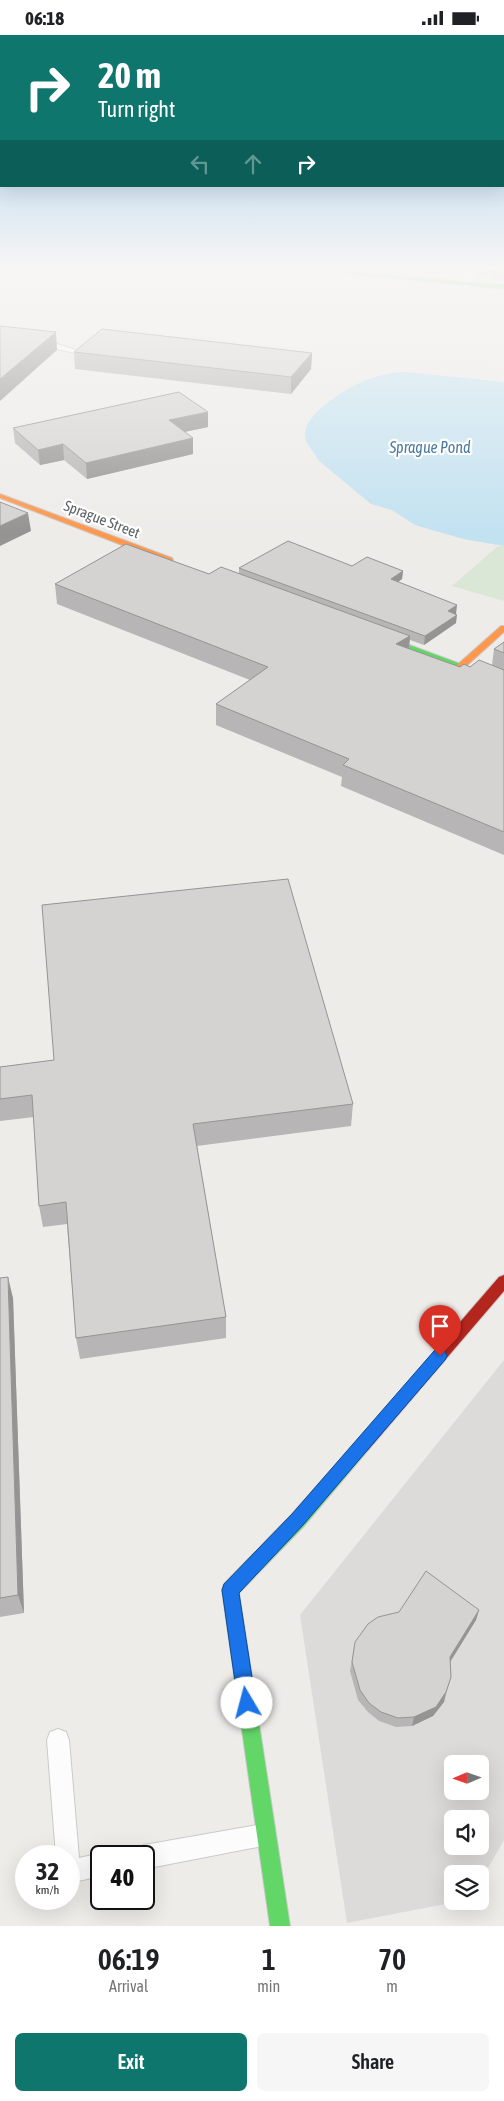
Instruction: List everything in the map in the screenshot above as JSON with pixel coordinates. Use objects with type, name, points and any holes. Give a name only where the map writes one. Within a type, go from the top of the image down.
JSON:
[{"type":"street","name":"Sprague Street","points":[[0,495],[183,565]]},
{"type":"street","points":[[460,667],[504,628]]},
{"type":"street","points":[[367,633],[504,683]]},
{"type":"street","points":[[280,1926],[230,1590],[298,1520],[504,1281]]},
{"type":"lane","points":[[58,1740],[67,1845]]},
{"type":"lane","points":[[155,1855],[266,1835]]},
{"type":"shaded area","points":[[504,1360],[504,1840],[489,1866],[444,1865],[444,1904],[347,1923],[300,1615]]},
{"type":"green space","points":[[498,546],[504,546],[504,601],[452,586]]},
{"type":"water","name":"Sprague Pond","points":[[406,372],[504,382],[504,546],[463,539],[415,525],[392,510],[371,504],[318,460],[308,444],[305,433],[308,425],[314,416],[332,399],[363,381],[389,373]]},
{"type":"building","points":[[0,356],[27,356],[0,379]]},
{"type":"building","points":[[111,356],[309,356],[291,377]]},
{"type":"building","points":[[179,392],[208,412],[169,420],[193,438],[86,463],[63,444],[38,450],[13,428]]},
{"type":"building","points":[[0,502],[28,513],[0,526]]},
{"type":"building","points":[[288,541],[352,566],[367,557],[403,571],[391,579],[457,605],[448,611],[457,615],[425,636],[239,568]]},
{"type":"building","points":[[126,544],[209,574],[221,567],[410,636],[396,644],[460,667],[464,664],[470,667],[479,660],[504,670],[504,832],[343,765],[349,759],[216,704],[268,667],[55,584]]},
{"type":"building","points":[[504,642],[504,653],[494,649]]},
{"type":"building","points":[[288,879],[353,1104],[193,1124],[226,1317],[76,1338],[66,1202],[39,1206],[32,1095],[0,1099],[0,1067],[54,1060],[42,905]]},
{"type":"building","points":[[8,1277],[18,1595],[0,1598],[0,1278]]},
{"type":"building","points":[[426,1571],[479,1610],[450,1657],[451,1677],[446,1692],[436,1707],[414,1717],[398,1718],[381,1712],[369,1703],[360,1690],[352,1662],[355,1642],[368,1624],[378,1617],[399,1612]]},
{"type":"railway","points":[[333,356],[430,368]]},
{"type":"railway","points":[[400,356],[504,371]]},
{"type":"traffic: fast","points":[[374,635],[504,683]]},
{"type":"traffic: fast","points":[[280,1926],[230,1590],[298,1520],[363,1445]]},
{"type":"traffic: slow","points":[[0,496],[169,560]]},
{"type":"traffic: slow","points":[[460,667],[504,628]]},
{"type":"traffic: jam","points":[[363,1445],[504,1281]]},
{"type":"route","points":[[247,1703],[230,1590],[298,1520],[440,1356]]}]
